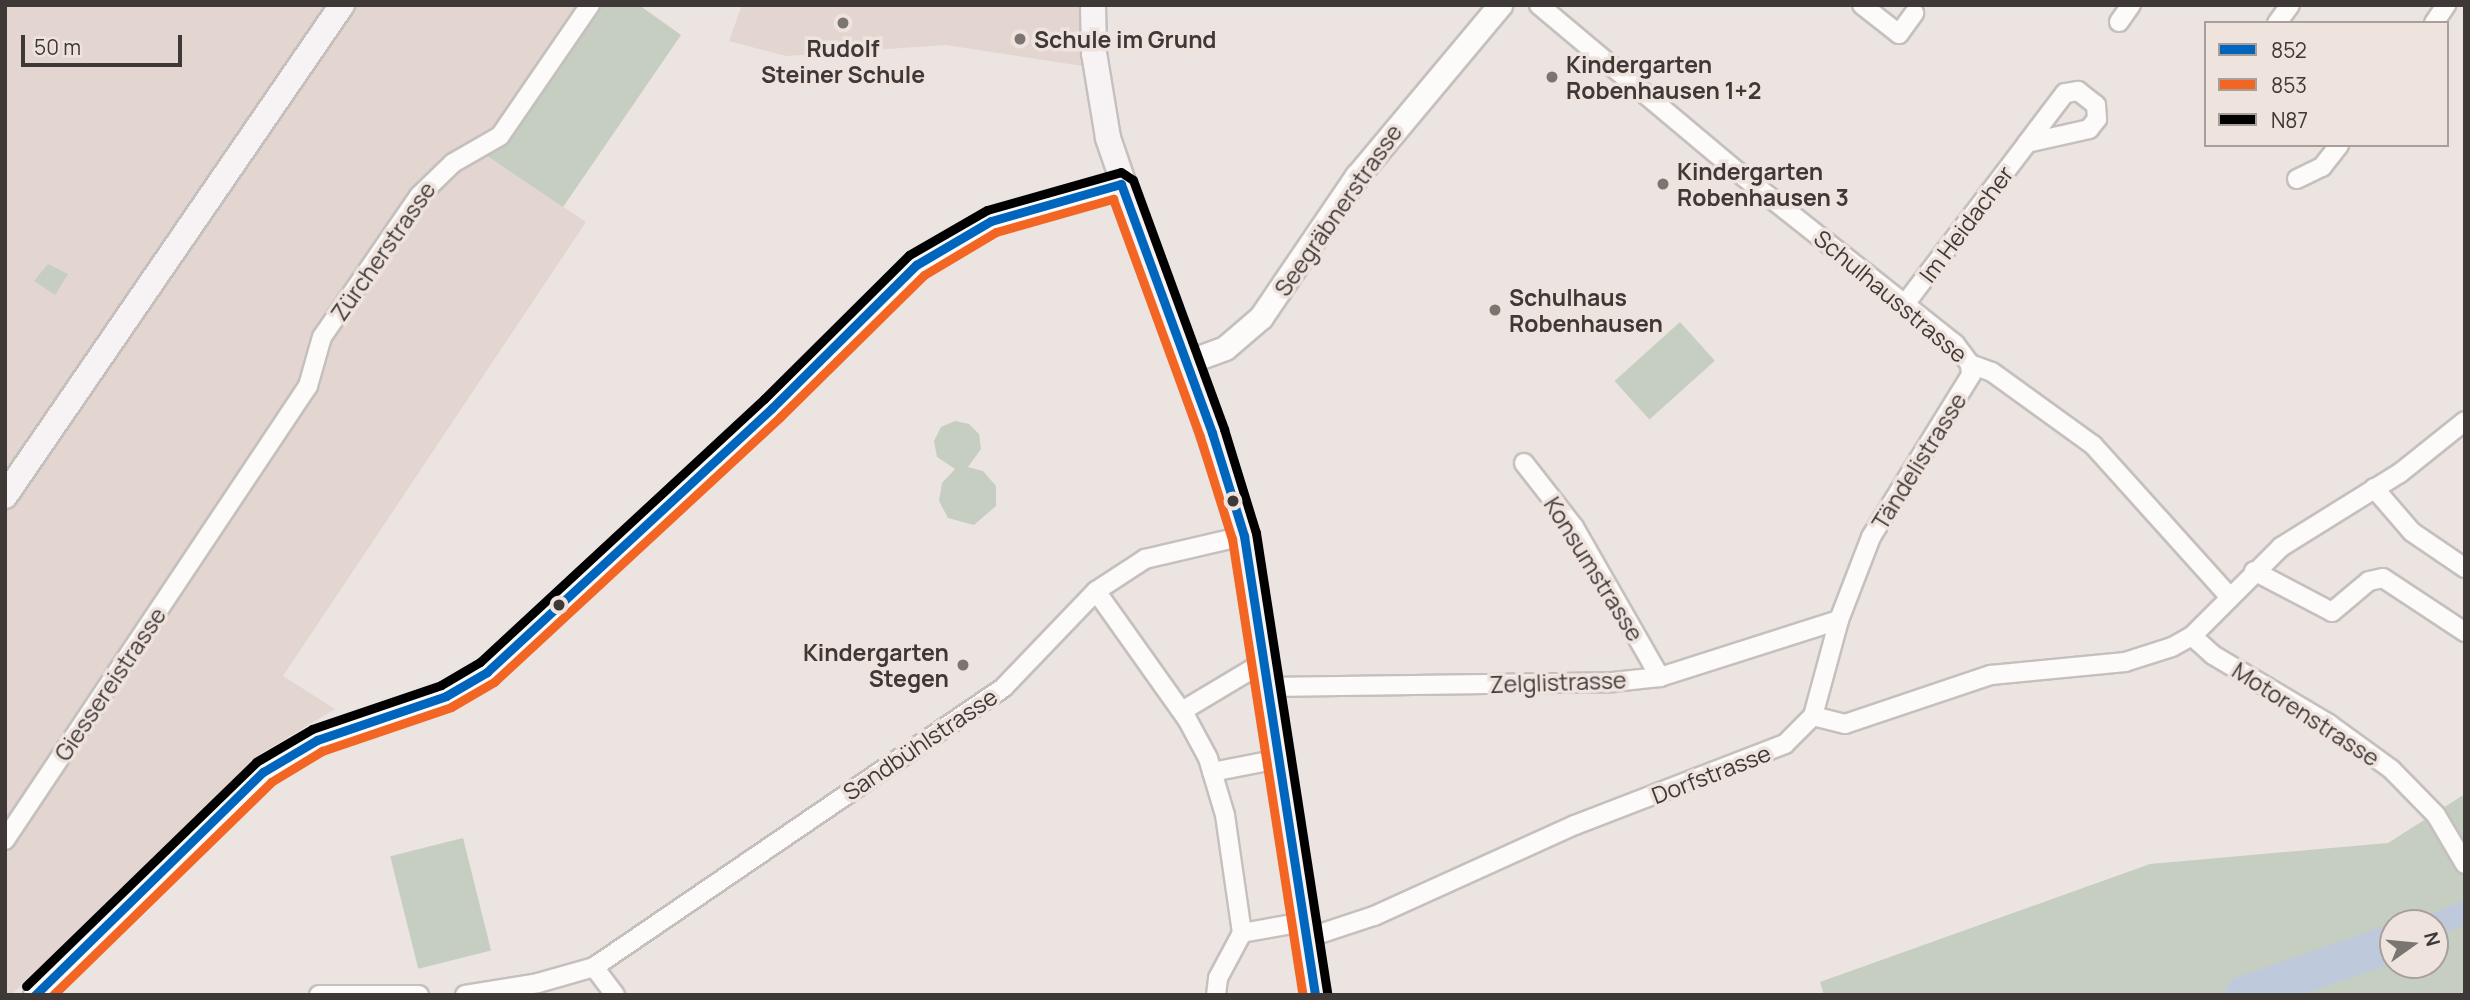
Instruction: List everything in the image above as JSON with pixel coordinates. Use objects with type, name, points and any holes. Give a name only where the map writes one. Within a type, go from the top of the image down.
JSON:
[{"type":"main road","points":[[5,496],[342,5]]},
{"type":"main road","points":[[1093,5],[1098,94],[1121,184],[1187,362],[1244,537],[1315,995]]},
{"type":"street","name":"Zürcherstrasse","points":[[216,528],[308,386],[322,337],[419,196],[453,163],[500,136],[590,5]]},
{"type":"street","name":"Seegräbnerstrasse","points":[[1187,362],[1225,348],[1261,317],[1357,176],[1500,5]]},
{"type":"street","name":"Schulhausstrasse","points":[[1539,5],[1955,344],[1970,364],[1992,372],[2093,445],[2229,596]]},
{"type":"street","points":[[1862,5],[1899,34],[1914,13]]},
{"type":"street","points":[[2119,22],[2131,5]]},
{"type":"street","points":[[2278,21],[2290,5]]},
{"type":"street","points":[[2435,21],[2445,5]]},
{"type":"street","name":"Im Heidacher","points":[[1905,304],[2027,143]]},
{"type":"street","points":[[2297,179],[2322,167],[2337,147]]},
{"type":"street","points":[[35,995],[263,772],[317,740],[446,696],[487,672],[772,408],[916,265],[991,221],[1121,184]]},
{"type":"street","name":"Tändelistrasse","points":[[1813,716],[1839,620],[1876,527],[1898,488],[1961,397],[1971,375],[1970,364]]},
{"type":"street","points":[[1813,716],[1845,724],[1991,675],[2125,662],[2192,636],[2254,571],[2301,532],[2374,488],[2465,421]]},
{"type":"street","name":"Konsumstrasse","points":[[1524,463],[1574,527],[1660,677]]},
{"type":"street","points":[[2374,488],[2412,531],[2465,568]]},
{"type":"street","name":"Giessereistrasse","points":[[5,840],[216,528]]},
{"type":"street","name":"Sandbühlstrasse","points":[[465,995],[538,983],[594,967],[1004,687],[1096,591],[1145,559],[1244,537]]},
{"type":"street","points":[[2254,571],[2332,612],[2369,581],[2383,578],[2465,632]]},
{"type":"street","points":[[1096,591],[1182,711],[1212,772],[1225,815],[1242,933],[1218,978],[1216,995]]},
{"type":"street","name":"Zelglistrasse","points":[[1268,688],[1612,682],[1660,677],[1839,620]]},
{"type":"street","name":"Motorenstrasse","points":[[2192,636],[2213,655],[2329,724],[2391,769],[2436,815],[2465,864]]},
{"type":"street","points":[[1182,711],[1264,662]]},
{"type":"street","name":"Dorfstrasse","points":[[1242,933],[1305,930],[1374,916],[1575,825],[1767,754],[1785,744],[1813,716]]},
{"type":"street","points":[[1212,772],[1279,759]]},
{"type":"street","points":[[594,967],[615,995]]},
{"type":"street","points":[[319,995],[419,995]]},
{"type":"shaded area","points":[[5,5],[590,5],[480,151],[586,222],[283,676],[335,709],[262,753],[11,995],[5,995]]},
{"type":"shaded area","points":[[590,5],[639,5],[681,35],[563,207],[480,151]]},
{"type":"shaded area","points":[[742,5],[1093,5],[1096,68],[946,45],[786,56],[729,41]]},
{"type":"shaded area","points":[[48,264],[68,274],[55,295],[34,281]]},
{"type":"shaded area","points":[[1680,322],[1715,361],[1649,420],[1615,381]]},
{"type":"shaded area","points":[[955,421],[969,424],[979,434],[981,449],[968,467],[983,471],[996,486],[996,506],[974,525],[948,518],[939,501],[942,483],[955,469],[937,457],[934,441],[941,427]]},
{"type":"shaded area","points":[[2465,794],[2465,995],[1824,995],[1820,982],[2150,864],[2388,843]]},
{"type":"shaded area","points":[[463,838],[491,951],[418,969],[390,856]]},
{"type":"water","points":[[2465,900],[2465,925],[2449,931],[2449,909],[2442,909]]},
{"type":"water","points":[[2379,934],[2379,957],[2366,962],[2339,962],[2353,944]]},
{"type":"waterway","points":[[2244,995],[2379,948]]},
{"type":"transit line","name":"N87","points":[[26,986],[256,762],[312,729],[441,685],[480,662],[764,399],[909,255],[987,210],[1121,172],[1133,180],[1224,429],[1256,533],[1327,993]]},
{"type":"transit line","name":"852","points":[[35,995],[263,772],[317,740],[446,696],[487,672],[772,408],[916,265],[991,221],[1121,184],[1212,433],[1244,536],[1315,995]]},
{"type":"transit line","name":"853","points":[[53,995],[271,782],[322,751],[451,707],[494,682],[780,417],[924,275],[996,232],[1113,199],[1200,437],[1232,539],[1303,995]]},
{"type":"place","name":"Rudolf Steiner Schule","points":[[843,23]]},
{"type":"place","name":"Schule im Grund","points":[[1020,39]]},
{"type":"place","name":"Kindergarten Robenhausen 1+2","points":[[1552,77]]},
{"type":"place","name":"Kindergarten Robenhausen 3","points":[[1663,184]]},
{"type":"place","name":"Schulhaus Robenhausen","points":[[1495,310]]},
{"type":"place","name":"Kindergarten Stegen","points":[[963,665]]}]
